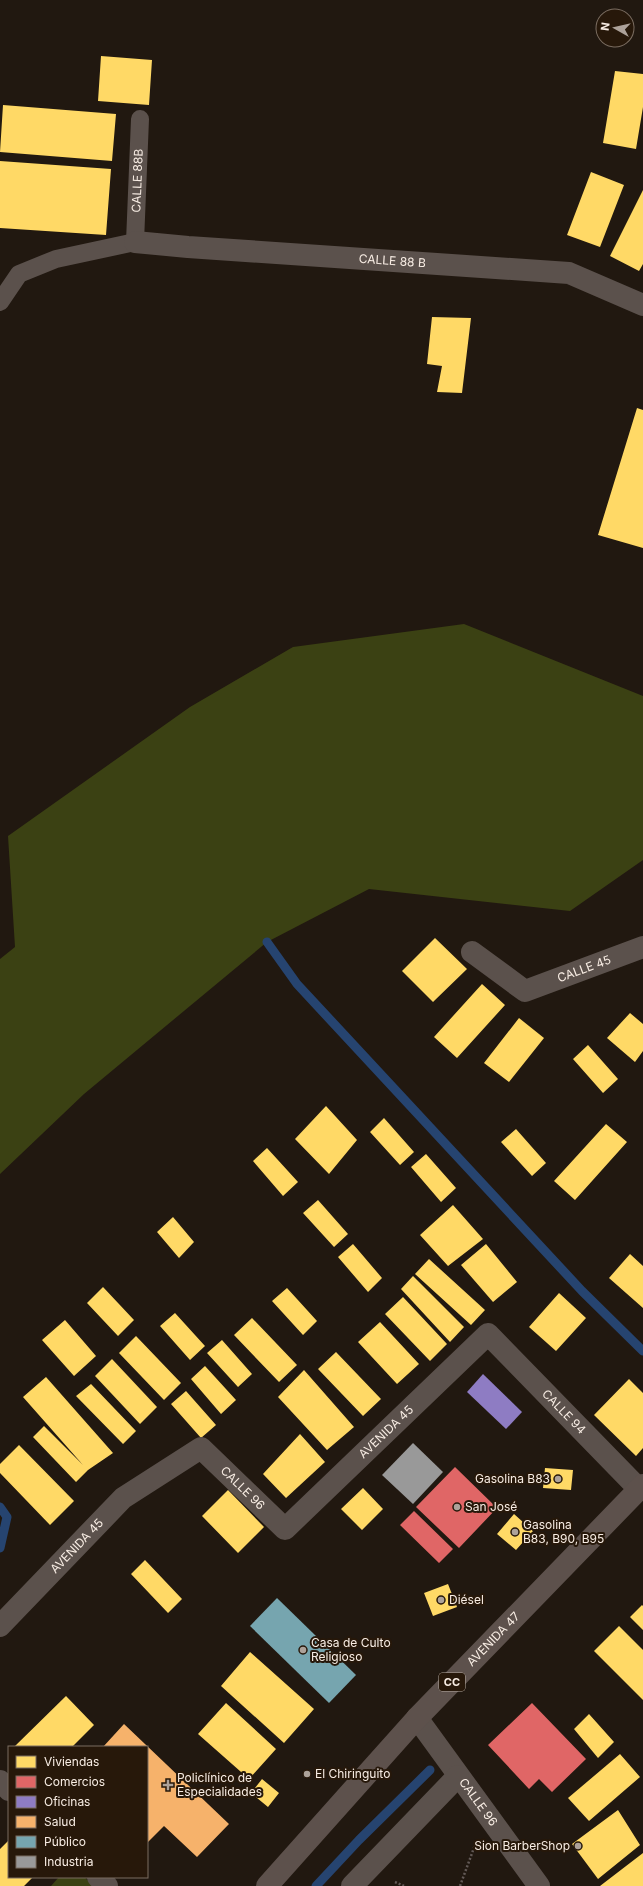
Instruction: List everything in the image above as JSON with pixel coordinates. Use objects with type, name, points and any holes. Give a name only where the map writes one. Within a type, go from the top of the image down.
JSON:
[{"type":"main road","name":"AVENIDA 47","points":[[267,1886],[417,1718],[641,1487]]},
{"type":"street","name":"CALLE 88 B","points":[[135,242],[569,274],[643,305]]},
{"type":"street","name":"CALLE 45","points":[[472,952],[525,991],[643,947]]},
{"type":"street","name":"CALLE 94","points":[[488,1334],[641,1487]]},
{"type":"street","name":"AVENIDA 45","points":[[284,1529],[488,1334]]},
{"type":"street","name":"AVENIDA 45","points":[[0,1626],[123,1498],[201,1448]]},
{"type":"street","name":"CALLE 96","points":[[201,1448],[284,1529]]},
{"type":"street","name":"CALLE 96","points":[[417,1718],[539,1886]]},
{"type":"street","points":[[352,1886],[458,1776]]},
{"type":"street","points":[[0,1781],[8,1789]]},
{"type":"street","points":[[99,1878],[107,1886]]},
{"type":"lane","name":"CALLE 88B","points":[[135,242],[140,119]]},
{"type":"lane","points":[[0,302],[19,274],[56,259],[135,242]]},
{"type":"path","points":[[460,1886],[477,1839],[480,1806]]},
{"type":"green space","points":[[464,624],[643,696],[643,860],[570,911],[369,889],[267,942],[84,1094],[0,1174],[0,959],[15,947],[8,836],[190,707],[293,647]]},
{"type":"green space","points":[[58,1878],[85,1878],[94,1886],[51,1886]]},
{"type":"building: Viviendas","points":[[101,56],[152,60],[149,105],[98,101]]},
{"type":"building: Viviendas","points":[[615,71],[643,74],[643,107],[636,149],[603,143]]},
{"type":"building: Viviendas","points":[[3,105],[116,114],[112,161],[0,152]]},
{"type":"building: Viviendas","points":[[0,161],[111,169],[106,235],[0,228]]},
{"type":"building: Viviendas","points":[[591,172],[624,185],[600,247],[567,235]]},
{"type":"building: Viviendas","points":[[643,190],[643,264],[639,271],[610,256]]},
{"type":"building: Viviendas","points":[[432,317],[471,318],[462,393],[437,392],[442,366],[427,364]]},
{"type":"building: Viviendas","points":[[637,408],[643,410],[643,548],[598,535]]},
{"type":"building: Viviendas","points":[[435,938],[467,969],[433,1002],[402,971]]},
{"type":"building: Viviendas","points":[[482,984],[505,1005],[457,1058],[434,1037]]},
{"type":"building: Viviendas","points":[[630,1013],[643,1024],[643,1051],[635,1062],[607,1038]]},
{"type":"building: Viviendas","points":[[519,1018],[544,1038],[509,1082],[484,1063]]},
{"type":"building: Viviendas","points":[[588,1045],[618,1079],[603,1093],[573,1059]]},
{"type":"building: Viviendas","points":[[326,1106],[357,1140],[329,1174],[295,1139]]},
{"type":"building: Viviendas","points":[[384,1118],[414,1152],[400,1165],[370,1132]]},
{"type":"building: Viviendas","points":[[606,1124],[627,1142],[575,1200],[554,1181]]},
{"type":"building: Viviendas","points":[[516,1129],[546,1163],[532,1176],[501,1142]]},
{"type":"building: Viviendas","points":[[267,1148],[298,1182],[283,1196],[253,1161]]},
{"type":"building: Viviendas","points":[[426,1154],[456,1188],[441,1202],[411,1167]]},
{"type":"building: Viviendas","points":[[318,1200],[348,1234],[334,1247],[303,1213]]},
{"type":"building: Viviendas","points":[[453,1205],[483,1239],[448,1266],[420,1235]]},
{"type":"building: Viviendas","points":[[173,1217],[194,1242],[179,1258],[157,1232]]},
{"type":"building: Viviendas","points":[[353,1244],[382,1278],[368,1292],[338,1257]]},
{"type":"building: Viviendas","points":[[486,1244],[517,1282],[493,1302],[461,1265]]},
{"type":"building: Viviendas","points":[[630,1254],[643,1266],[643,1308],[609,1278]]},
{"type":"building: Viviendas","points":[[429,1259],[485,1310],[471,1325],[415,1274]]},
{"type":"building: Viviendas","points":[[413,1276],[464,1327],[450,1342],[401,1289]]},
{"type":"building: Viviendas","points":[[103,1287],[134,1320],[118,1336],[87,1303]]},
{"type":"building: Viviendas","points":[[287,1288],[317,1321],[303,1335],[272,1301]]},
{"type":"building: Viviendas","points":[[559,1293],[586,1318],[556,1351],[529,1327]]},
{"type":"building: Viviendas","points":[[403,1297],[447,1344],[430,1361],[385,1314]]},
{"type":"building: Viviendas","points":[[175,1313],[205,1346],[190,1360],[160,1326]]},
{"type":"building: Viviendas","points":[[252,1318],[297,1365],[279,1382],[234,1335]]},
{"type":"building: Viviendas","points":[[65,1320],[96,1356],[74,1376],[42,1340]]},
{"type":"building: Viviendas","points":[[380,1322],[419,1364],[397,1384],[358,1342]]},
{"type":"building: Viviendas","points":[[136,1336],[181,1383],[164,1400],[119,1353]]},
{"type":"building: Viviendas","points":[[222,1340],[252,1374],[238,1387],[207,1353]]},
{"type":"building: Viviendas","points":[[336,1352],[381,1399],[363,1416],[318,1369]]},
{"type":"building: Viviendas","points":[[112,1359],[157,1407],[140,1424],[95,1376]]},
{"type":"building: Viviendas","points":[[205,1366],[236,1400],[221,1414],[191,1379]]},
{"type":"building: Viviendas","points":[[304,1370],[354,1427],[327,1450],[278,1397]]},
{"type":"building: Viviendas","points":[[46,1377],[113,1453],[88,1470],[76,1482],[33,1437],[44,1426],[83,1465],[23,1397]]},
{"type":"building: Viviendas","points":[[629,1379],[643,1393],[643,1448],[636,1456],[594,1415]]},
{"type":"building: Viviendas","points":[[91,1384],[136,1431],[123,1444],[76,1396]]},
{"type":"building: Viviendas","points":[[186,1391],[216,1425],[201,1438],[171,1404]]},
{"type":"building: Viviendas","points":[[300,1434],[325,1462],[286,1498],[263,1474]]},
{"type":"building: Viviendas","points":[[19,1445],[74,1501],[50,1525],[0,1473],[0,1464]]},
{"type":"building: Viviendas","name":"Gasolina B83","points":[[545,1468],[573,1470],[571,1490],[543,1488]]},
{"type":"building: Viviendas","points":[[363,1488],[383,1509],[362,1530],[341,1509]]},
{"type":"building: Viviendas","points":[[228,1490],[264,1527],[238,1553],[202,1516]]},
{"type":"building: Viviendas","name":"Gasolina B83, B90, B95","points":[[514,1514],[533,1531],[516,1550],[497,1534]]},
{"type":"building: Viviendas","points":[[145,1560],[182,1599],[168,1613],[131,1574]]},
{"type":"building: Viviendas","name":"Diésel","points":[[448,1584],[457,1607],[433,1616],[424,1593]]},
{"type":"building: Viviendas","points":[[642,1605],[643,1606],[643,1630],[630,1617]]},
{"type":"building: Viviendas","points":[[619,1626],[643,1650],[643,1700],[594,1651]]},
{"type":"building: Viviendas","points":[[250,1652],[314,1709],[284,1743],[221,1686]]},
{"type":"building: Viviendas","points":[[66,1696],[94,1725],[73,1746],[15,1746]]},
{"type":"building: Viviendas","points":[[226,1703],[276,1749],[249,1779],[198,1734]]},
{"type":"building: Viviendas","points":[[589,1714],[614,1742],[598,1758],[574,1729]]},
{"type":"building: Viviendas","points":[[620,1754],[640,1777],[589,1821],[568,1798]]},
{"type":"building: Viviendas","points":[[262,1779],[279,1793],[268,1807],[251,1793]]},
{"type":"building: Viviendas","points":[[618,1810],[640,1845],[598,1879],[572,1844]]},
{"type":"building: Viviendas","points":[[8,1841],[8,1878],[32,1878],[24,1886],[0,1886],[0,1849]]},
{"type":"building: Viviendas","points":[[643,1853],[643,1886],[600,1886]]},
{"type":"building: Comercios","name":"San José","points":[[455,1467],[497,1508],[459,1548],[416,1507]]},
{"type":"building: Comercios","points":[[414,1511],[453,1549],[439,1563],[400,1525]]},
{"type":"building: Comercios","points":[[532,1703],[586,1759],[552,1792],[539,1779],[529,1789],[488,1745]]},
{"type":"building: Oficinas","points":[[483,1374],[522,1412],[506,1429],[467,1392]]},
{"type":"building: Salud","name":"Policlínico de Especialidades","points":[[124,1724],[147,1746],[104,1746]]},
{"type":"building: Salud","name":"Policlínico de Especialidades","points":[[148,1747],[229,1824],[197,1857],[164,1826],[148,1842]]},
{"type":"building: Público","name":"Casa de Culto Religioso","points":[[277,1598],[356,1675],[329,1703],[250,1626]]},
{"type":"building: Industria","points":[[413,1443],[443,1472],[413,1504],[382,1475]]},
{"type":"waterway","points":[[267,942],[297,984],[582,1291],[643,1351]]},
{"type":"waterway","points":[[0,1507],[7,1517],[0,1548]]},
{"type":"waterway","points":[[316,1886],[359,1840],[430,1770]]},
{"type":"place","name":"Gasolina B83","points":[[558,1479]]},
{"type":"place","name":"San José","points":[[457,1507]]},
{"type":"place","name":"Gasolina B83, B90, B95","points":[[515,1532]]},
{"type":"place","name":"Diésel","points":[[441,1600]]},
{"type":"place","name":"Casa de Culto Religioso","points":[[303,1650]]},
{"type":"place","name":"El Chiringuito","points":[[307,1774]]},
{"type":"place","name":"Policlínico de Especialidades","points":[[168,1785]]},
{"type":"place","name":"Sion BarberShop","points":[[578,1846]]}]
